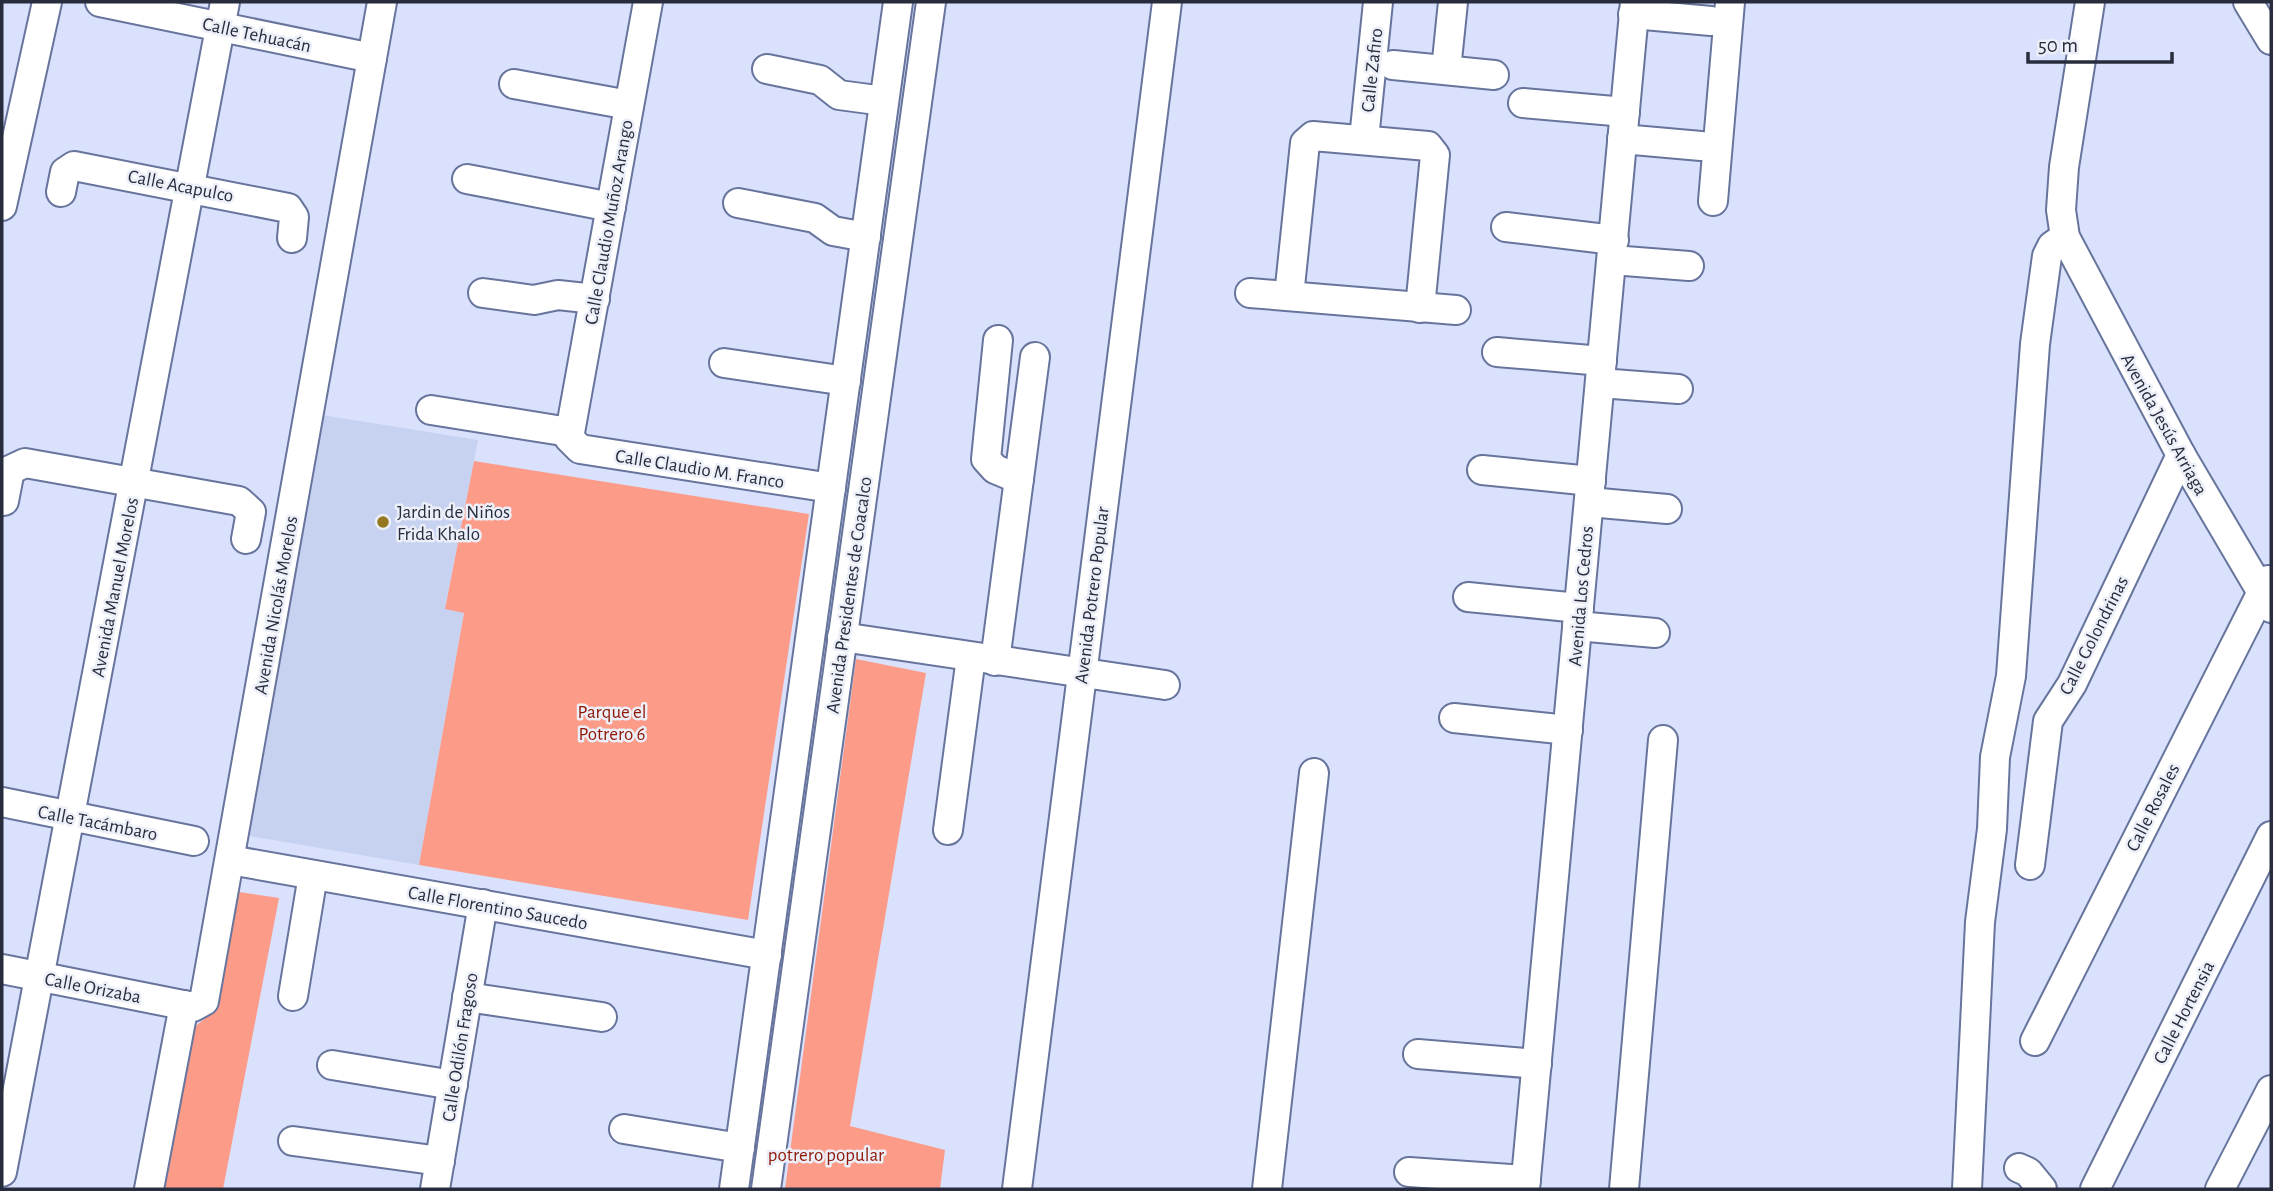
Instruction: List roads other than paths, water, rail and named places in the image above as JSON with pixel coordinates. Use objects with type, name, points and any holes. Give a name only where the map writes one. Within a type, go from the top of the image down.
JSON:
[{"type":"street","points":[[2,206],[47,2]]},
{"type":"street","name":"Calle Tehuacán","points":[[100,2],[222,14],[372,58]]},
{"type":"street","name":"Avenida Nicolás Morelos","points":[[184,1005],[197,1007],[204,1001],[382,2]]},
{"type":"street","name":"Calle Claudio Muñoz Arango","points":[[570,437],[648,2]]},
{"type":"street","name":"Avenida Presidentes de Coacalco","points":[[734,1189],[898,2]]},
{"type":"street","name":"Avenida Presidentes de Coacalco","points":[[766,1189],[931,2]]},
{"type":"street","name":"Avenida Potrero Popular","points":[[1017,1189],[1167,2]]},
{"type":"street","name":"Calle Zafiro","points":[[1364,139],[1378,2]]},
{"type":"street","points":[[1446,71],[1453,2]]},
{"type":"street","points":[[1967,1189],[1980,922],[1992,829],[1995,757],[2011,676],[2035,344],[2047,256],[2052,246],[2065,237],[2061,210],[2064,167],[2090,2]]},
{"type":"street","points":[[2250,3],[2271,40]]},
{"type":"street","points":[[1634,8],[1721,11],[1713,201]]},
{"type":"street","name":"Avenida Los Cedros","points":[[1526,1185],[1634,8]]},
{"type":"street","name":"Avenida Manuel Morelos","points":[[2,1172],[222,14]]},
{"type":"street","points":[[1393,65],[1494,75]]},
{"type":"street","points":[[767,69],[820,80],[838,95],[884,101]]},
{"type":"street","points":[[514,84],[629,105]]},
{"type":"street","points":[[1523,103],[1624,125],[1701,146]]},
{"type":"street","points":[[1289,296],[1305,142],[1319,135],[1364,139],[1428,146],[1435,155],[1420,308]]},
{"type":"street","name":"Calle Acapulco","points":[[61,192],[65,172],[74,166],[189,186],[288,208],[294,216],[292,238]]},
{"type":"street","points":[[467,179],[611,207]]},
{"type":"street","points":[[738,203],[815,218],[833,231],[866,237]]},
{"type":"street","points":[[1506,227],[1689,266]]},
{"type":"street","name":"Avenida Jesús Arriaga","points":[[2065,237],[2181,455],[2268,591]]},
{"type":"street","points":[[483,293],[534,300],[558,295],[595,299]]},
{"type":"street","points":[[1250,293],[1457,310]]},
{"type":"street","points":[[998,340],[986,459],[995,470],[1019,479]]},
{"type":"street","points":[[1497,352],[1678,389]]},
{"type":"street","points":[[948,830],[1019,479],[1035,357]]},
{"type":"street","points":[[724,363],[846,381]]},
{"type":"street","name":"Calle Claudio M. Franco","points":[[430,410],[570,437],[580,449],[831,488]]},
{"type":"street","name":"Calle Golondrinas","points":[[2030,865],[2049,717],[2072,684],[2181,455]]},
{"type":"street","points":[[4,501],[8,475],[19,464],[134,482],[244,503],[251,512],[246,539]]},
{"type":"street","points":[[1482,470],[1667,509]]},
{"type":"street","name":"Calle Rosales","points":[[2035,1041],[2268,591]]},
{"type":"street","points":[[1468,597],[1655,633]]},
{"type":"street","points":[[842,637],[1165,685]]},
{"type":"street","points":[[1454,718],[1568,730]]},
{"type":"street","points":[[1624,1189],[1663,740]]},
{"type":"street","points":[[795,746],[827,750]]},
{"type":"street","points":[[1267,1189],[1314,773]]},
{"type":"street","name":"Calle Tacámbaro","points":[[2,802],[194,841]]},
{"type":"street","name":"Calle Hortensia","points":[[2095,1189],[2271,836]]},
{"type":"street","name":"Calle Florentino Saucedo","points":[[230,860],[767,955]]},
{"type":"street","points":[[293,996],[313,875]]},
{"type":"street","name":"Calle Odilón Fragoso","points":[[435,1189],[483,905]]},
{"type":"street","name":"Calle Orizaba","points":[[2,969],[184,1005]]},
{"type":"street","points":[[467,997],[602,1017]]},
{"type":"street","points":[[149,1189],[184,1005]]},
{"type":"street","points":[[1418,1054],[1537,1064]]},
{"type":"street","points":[[332,1065],[453,1085]]},
{"type":"street","points":[[2220,1189],[2271,1090]]},
{"type":"street","points":[[624,1129],[740,1148]]},
{"type":"street","points":[[293,1141],[440,1161]]},
{"type":"street","points":[[2019,1168],[2028,1172],[2042,1189]]},
{"type":"street","points":[[1409,1172],[1526,1185]]},
{"type":"place","name":"Jardin de Niños Frida Khalo","points":[[383,522]]},
{"type":"park label","name":"Parque el Potrero 6","points":[[612,722]]},
{"type":"park label","name":"potrero popular","points":[[826,1154]]}]
